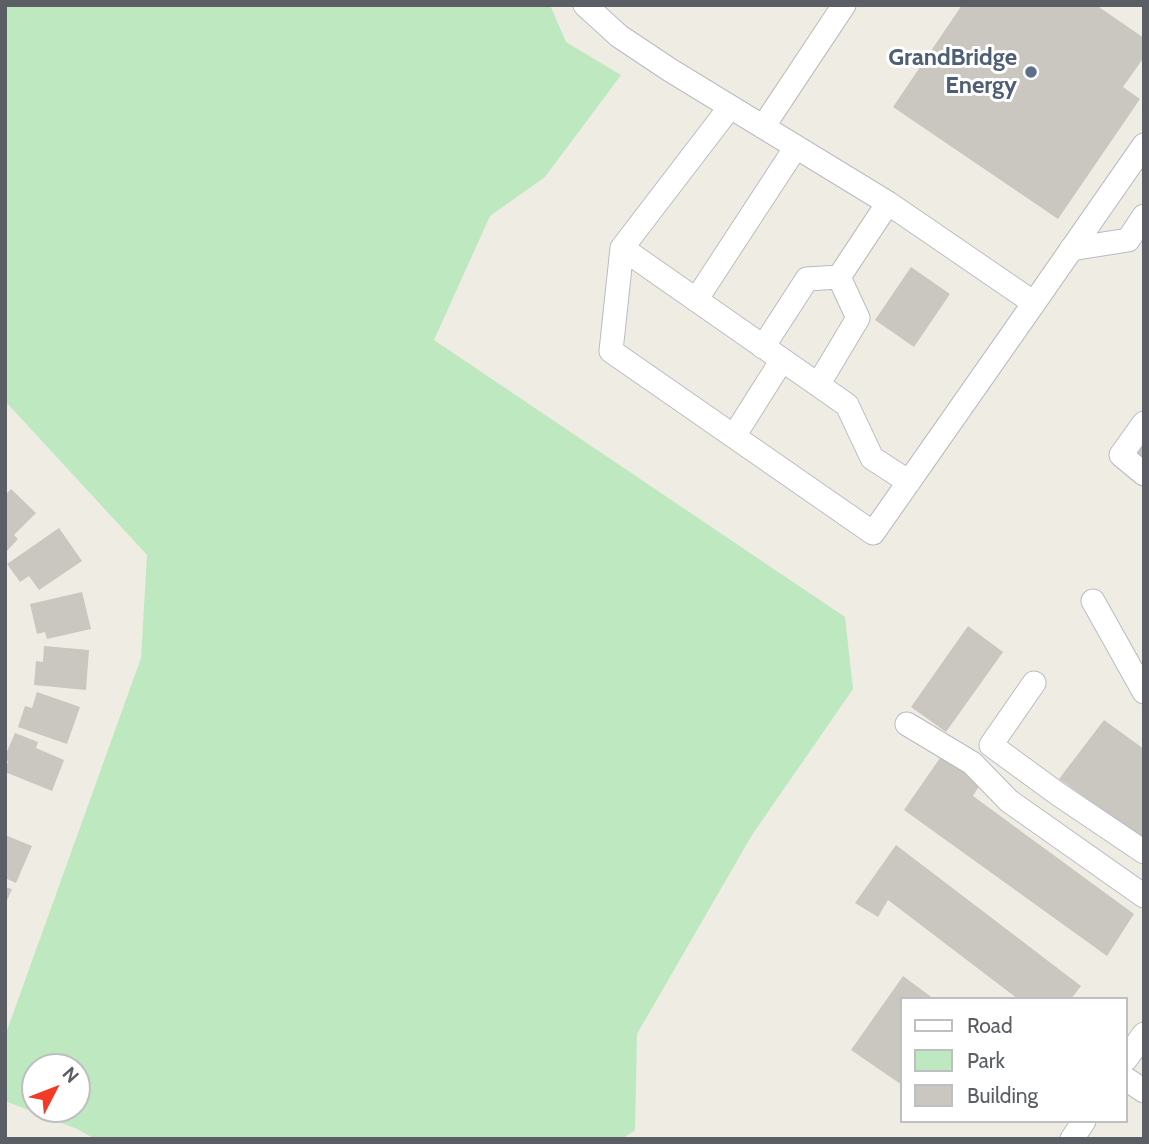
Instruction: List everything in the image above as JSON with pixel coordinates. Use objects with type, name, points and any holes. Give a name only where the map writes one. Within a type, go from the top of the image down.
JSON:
[{"type":"street","points":[[585,5],[619,36],[888,203],[1034,303]]},
{"type":"street","points":[[763,127],[844,5]]},
{"type":"street","points":[[730,107],[622,248],[611,351],[873,533],[1144,145]]},
{"type":"street","points":[[696,300],[796,147]]},
{"type":"street","points":[[839,277],[888,203]]},
{"type":"street","points":[[1071,249],[1128,240],[1144,216]]},
{"type":"street","points":[[622,248],[847,405],[872,458],[909,482]]},
{"type":"street","points":[[763,347],[807,279],[839,277]]},
{"type":"street","points":[[818,385],[858,318],[839,277]]},
{"type":"street","points":[[734,436],[782,360]]},
{"type":"street","points":[[1144,423],[1121,456],[1144,474]]},
{"type":"street","points":[[1093,601],[1144,692]]},
{"type":"street","points":[[1034,682],[991,745],[1144,852]]},
{"type":"street","points":[[907,724],[972,763],[1009,801],[1144,896]]},
{"type":"street","points":[[1128,1056],[1144,1034]]},
{"type":"street","points":[[1128,1080],[1144,1091]]},
{"type":"street","points":[[1072,1139],[1083,1123]]},
{"type":"green space","points":[[5,5],[550,5],[566,42],[621,75],[545,177],[490,216],[434,340],[845,617],[853,689],[752,835],[637,1034],[635,1130],[622,1139],[95,1139],[62,1123],[91,1123],[91,1053],[21,1053],[21,1107],[5,1101],[5,1036],[141,658],[147,555],[5,401]]},
{"type":"building","points":[[962,5],[1096,5],[1144,38],[1144,57],[1123,87],[1140,99],[1058,219],[893,107]]},
{"type":"building","points":[[911,267],[950,294],[914,347],[875,320]]},
{"type":"building","points":[[1144,444],[1144,458],[1137,453]]},
{"type":"building","points":[[11,489],[36,513],[14,535],[18,539],[5,553],[5,495]]},
{"type":"building","points":[[59,528],[82,561],[39,590],[29,576],[20,582],[7,564]]},
{"type":"building","points":[[82,592],[91,629],[47,639],[45,632],[37,634],[30,604]]},
{"type":"building","points":[[968,626],[1003,652],[946,732],[911,707]]},
{"type":"building","points":[[44,646],[89,650],[86,690],[34,685],[36,661],[43,662]]},
{"type":"building","points":[[37,692],[80,707],[67,744],[18,727],[25,706],[32,708]]},
{"type":"building","points":[[1104,720],[1144,749],[1144,839],[1059,779]]},
{"type":"building","points":[[15,733],[38,742],[36,748],[64,760],[52,791],[5,772],[8,761],[5,756]]},
{"type":"building","points":[[942,755],[981,783],[973,796],[1134,914],[1107,956],[904,810]]},
{"type":"building","points":[[5,835],[32,846],[16,883],[5,878]]},
{"type":"building","points":[[896,845],[1081,986],[1073,997],[1015,997],[888,900],[878,917],[855,903]]},
{"type":"building","points":[[5,887],[12,889],[5,905]]},
{"type":"building","points":[[903,976],[931,997],[900,997],[900,1084],[851,1050]]},
{"type":"place","name":"GrandBridge Energy","points":[[1031,72]]}]
